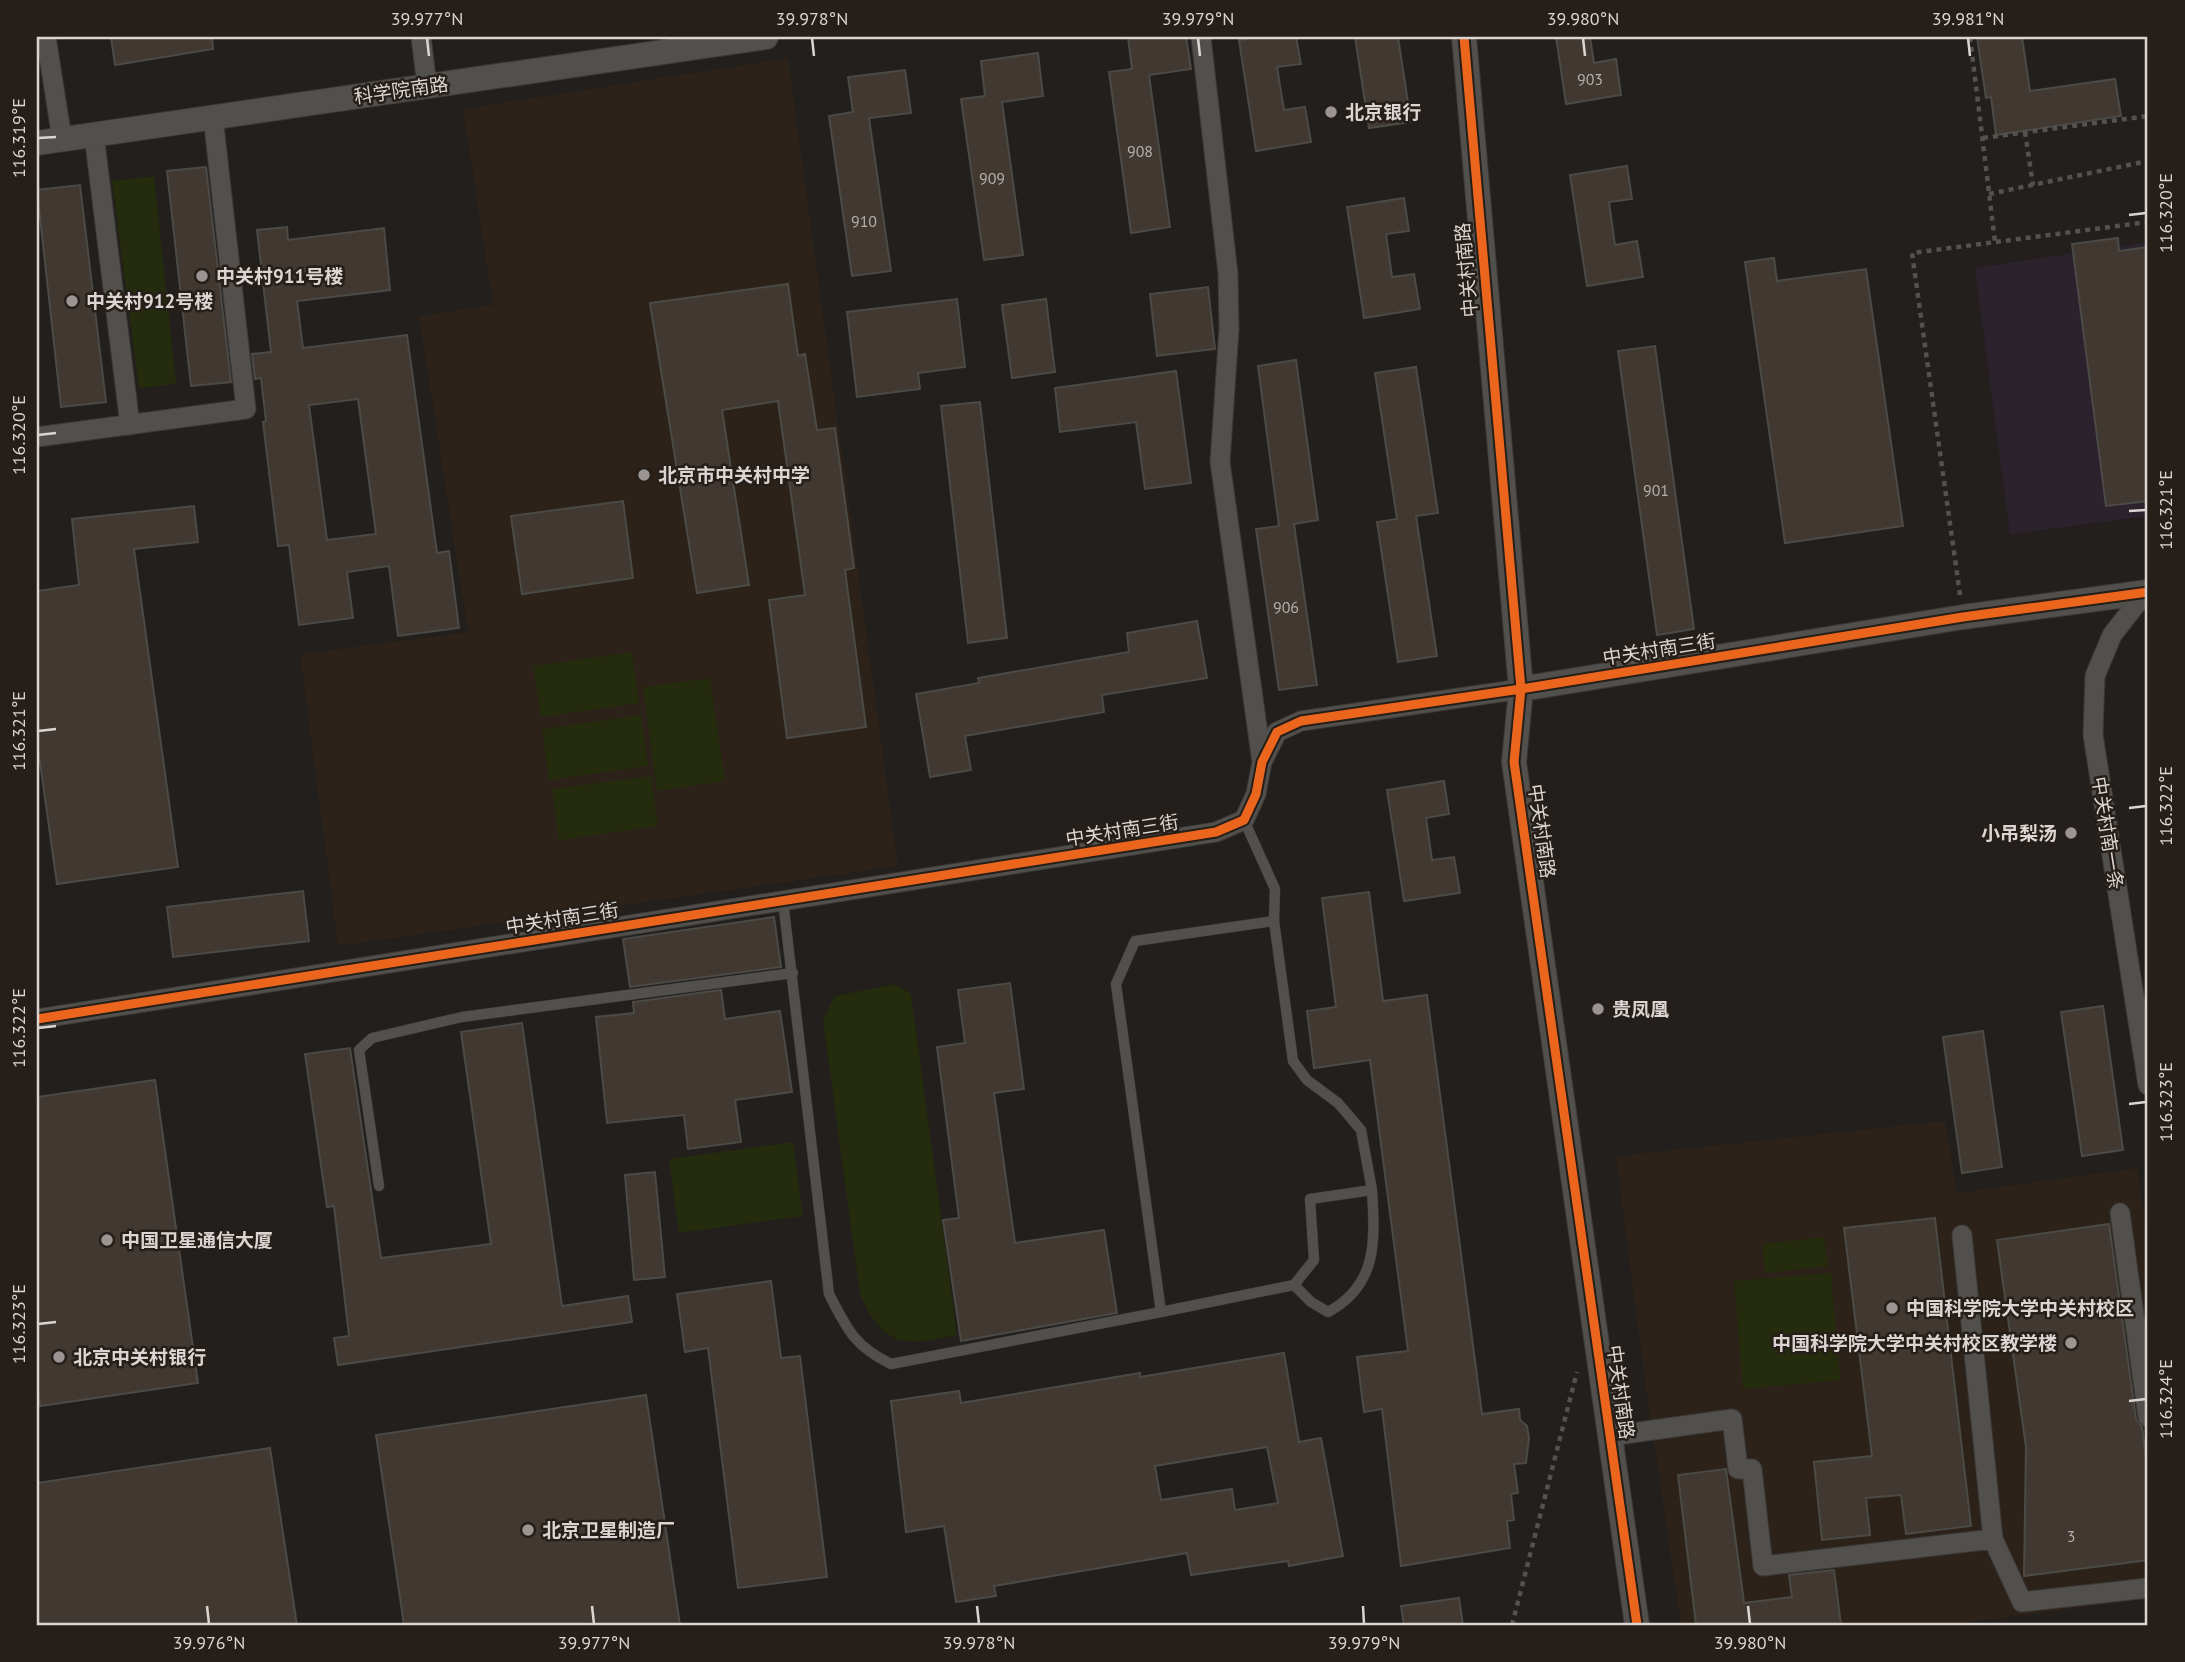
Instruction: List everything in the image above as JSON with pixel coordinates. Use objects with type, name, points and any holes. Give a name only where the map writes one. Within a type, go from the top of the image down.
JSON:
[{"type":"street","points":[[46,37],[62,139]]},
{"type":"street","points":[[421,37],[427,86]]},
{"type":"street","name":"科学院南路","points":[[37,143],[766,37]]},
{"type":"street","points":[[1201,37],[1228,274],[1230,329],[1220,462],[1262,762]]},
{"type":"street","name":"中关村南路","points":[[1464,37],[1521,689],[1514,762],[1637,1625]]},
{"type":"street","points":[[37,437],[246,409],[213,117]]},
{"type":"street","points":[[94,135],[130,425]]},
{"type":"street","name":"中关村南三街","points":[[37,1019],[1216,832],[1244,820],[1256,794],[1262,762],[1277,732],[1301,721],[1521,689],[1963,617],[2147,593]]},
{"type":"street","name":"中关村南一条","points":[[2147,593],[2112,635],[2095,676],[2093,734],[2148,1085]]},
{"type":"street","points":[[2120,1213],[2148,1417]]},
{"type":"street","points":[[1962,1235],[1993,1539],[2022,1602],[2148,1588]]},
{"type":"street","points":[[1610,1436],[1732,1419],[1738,1469],[1752,1469],[1763,1566],[1993,1539]]},
{"type":"lane","points":[[1244,820],[1275,889],[1274,921],[1293,1061],[1307,1080],[1338,1102],[1361,1130],[1372,1190],[1375,1235],[1366,1273],[1347,1301],[1328,1312],[1311,1303],[1294,1285]]},
{"type":"lane","points":[[783,901],[829,1294],[846,1327],[866,1352],[891,1364],[1294,1285],[1314,1260],[1310,1199],[1372,1190]]},
{"type":"lane","points":[[1161,1312],[1116,984],[1135,941],[1274,921]]},
{"type":"lane","points":[[379,1186],[359,1050],[372,1038],[461,1017],[793,973]]},
{"type":"path","points":[[1970,37],[1995,242]]},
{"type":"path","points":[[1982,138],[2148,116]]},
{"type":"path","points":[[2025,132],[2033,185]]},
{"type":"path","points":[[1989,194],[2148,161]]},
{"type":"path","points":[[1963,617],[1912,253],[2148,222]]},
{"type":"path","points":[[1512,1625],[1579,1364]]},
{"type":"shaded area","name":"北京市中关村中学","points":[[788,58],[898,866],[338,946],[300,654],[468,632],[419,316],[493,305],[463,109]]},
{"type":"shaded area","points":[[2148,242],[2148,516],[2010,534],[1975,268]]},
{"type":"shaded area","name":"中国科学院大学中关村校区","points":[[1945,1121],[1957,1193],[2137,1168],[2148,1242],[2148,1599],[1947,1625],[1681,1625],[1644,1374],[1616,1156]]},
{"type":"green space","points":[[154,176],[176,384],[139,388],[112,181]]},
{"type":"green space","points":[[632,652],[639,703],[541,717],[533,666]]},
{"type":"green space","points":[[710,678],[725,781],[657,791],[643,687]]},
{"type":"green space","points":[[641,715],[648,766],[549,780],[542,729]]},
{"type":"green space","points":[[651,776],[658,826],[559,840],[552,789]]},
{"type":"green space","points":[[895,984],[911,994],[957,1335],[923,1341],[898,1339],[887,1334],[869,1312],[860,1294],[823,1020],[835,996]]},
{"type":"green space","points":[[793,1142],[803,1216],[679,1233],[669,1159]]},
{"type":"green space","points":[[1824,1237],[1828,1266],[1765,1273],[1762,1244]]},
{"type":"green space","points":[[1831,1273],[1840,1380],[1743,1389],[1734,1281]]},
{"type":"building","points":[[111,37],[212,37],[213,49],[115,65]]},
{"type":"building","points":[[1128,37],[1186,37],[1191,69],[1149,75],[1170,227],[1131,233],[1109,72],[1132,69]]},
{"type":"building","points":[[1296,37],[1301,64],[1277,67],[1284,110],[1305,107],[1311,142],[1256,151],[1239,40]]},
{"type":"building","points":[[1355,37],[1398,37],[1411,122],[1369,128]]},
{"type":"building","points":[[1556,37],[1590,37],[1594,63],[1616,59],[1621,95],[1566,104]]},
{"type":"building","points":[[1977,37],[2022,37],[2030,91],[2115,79],[2121,116],[1996,135],[1991,97],[1986,98]]},
{"type":"building","points":[[1038,53],[1043,96],[1002,102],[1023,255],[984,260],[961,99],[985,96],[981,61]]},
{"type":"building","points":[[905,70],[911,113],[869,118],[891,271],[852,276],[829,116],[853,112],[848,77]]},
{"type":"building","points":[[1627,166],[1632,199],[1609,202],[1615,245],[1637,241],[1643,277],[1587,286],[1570,175]]},
{"type":"building","name":"中关村911号楼","points":[[206,167],[231,382],[191,386],[167,171]]},
{"type":"building","name":"中关村912号楼","points":[[80,185],[106,402],[61,407],[37,190]]},
{"type":"building","points":[[1404,198],[1409,231],[1386,234],[1392,277],[1414,274],[1420,309],[1364,318],[1347,207]]},
{"type":"building","points":[[287,227],[288,240],[384,228],[390,290],[297,301],[303,348],[407,335],[437,553],[449,551],[459,628],[398,636],[389,566],[347,572],[353,618],[299,625],[289,545],[278,546],[263,422],[266,421],[261,378],[255,379],[252,354],[271,352],[257,230]],"holes":[[[358,399],[376,534],[327,540],[309,405]]]},
{"type":"building","points":[[2118,238],[2119,251],[2148,247],[2148,501],[2106,506],[2072,244]]},
{"type":"building","points":[[1774,258],[1777,281],[1866,269],[1903,526],[1785,543],[1745,262]]},
{"type":"building","points":[[788,284],[798,356],[805,354],[817,430],[835,428],[854,568],[845,570],[866,727],[787,738],[769,600],[805,595],[778,401],[722,410],[749,585],[697,593],[650,303]]},
{"type":"building","points":[[1208,287],[1215,349],[1157,356],[1150,294]]},
{"type":"building","points":[[957,299],[965,367],[918,373],[920,389],[857,397],[847,312]]},
{"type":"building","points":[[1046,299],[1055,372],[1012,378],[1002,305]]},
{"type":"building","points":[[1655,346],[1694,629],[1657,635],[1618,351]]},
{"type":"building","points":[[1296,360],[1318,520],[1294,524],[1317,685],[1279,690],[1256,529],[1279,526],[1258,366]]},
{"type":"building","points":[[1416,367],[1438,513],[1416,516],[1437,656],[1398,662],[1377,522],[1397,519],[1375,373]]},
{"type":"building","points":[[1176,371],[1191,483],[1145,489],[1136,422],[1060,432],[1055,388]]},
{"type":"building","points":[[980,402],[1007,638],[968,643],[941,406]]},
{"type":"building","points":[[623,501],[633,578],[522,594],[511,516]]},
{"type":"building","points":[[194,506],[198,542],[134,549],[178,867],[57,884],[37,741],[37,591],[79,585],[72,519]]},
{"type":"building","points":[[1197,621],[1207,678],[1102,695],[1104,712],[965,736],[971,770],[930,777],[916,694],[979,683],[978,678],[1129,652],[1127,633]]},
{"type":"building","points":[[1444,781],[1449,814],[1426,818],[1432,860],[1454,857],[1460,893],[1404,901],[1387,790]]},
{"type":"building","points":[[303,891],[309,941],[173,957],[167,907]]},
{"type":"building","points":[[1369,892],[1383,1001],[1427,995],[1482,1414],[1519,1409],[1520,1420],[1527,1426],[1529,1438],[1526,1463],[1514,1464],[1518,1493],[1511,1494],[1514,1520],[1507,1521],[1510,1548],[1401,1566],[1382,1409],[1364,1412],[1357,1357],[1408,1351],[1370,1060],[1314,1068],[1307,1011],[1336,1007],[1322,898]]},
{"type":"building","points":[[774,917],[781,967],[630,987],[623,939]]},
{"type":"building","points":[[1010,983],[1024,1089],[994,1093],[1015,1243],[1104,1230],[1117,1313],[961,1341],[943,1220],[959,1218],[937,1047],[965,1043],[958,990]]},
{"type":"building","points":[[721,990],[725,1019],[780,1011],[792,1092],[735,1100],[741,1142],[688,1149],[684,1115],[607,1123],[596,1017],[634,1013],[633,1002]]},
{"type":"building","points":[[2103,1006],[2123,1150],[2082,1156],[2061,1012]]},
{"type":"building","points":[[522,1023],[562,1306],[628,1296],[632,1322],[338,1365],[334,1338],[349,1336],[334,1206],[327,1207],[305,1054],[350,1048],[381,1258],[491,1244],[461,1032]]},
{"type":"building","points":[[1983,1031],[2002,1167],[1962,1173],[1943,1037]]},
{"type":"building","name":"中国卫星通信大厦","points":[[155,1080],[198,1383],[40,1406],[37,1383],[37,1097]]},
{"type":"building","points":[[655,1172],[665,1277],[634,1280],[625,1175]]},
{"type":"building","points":[[1935,1218],[1971,1526],[1906,1534],[1901,1495],[1866,1498],[1870,1535],[1822,1540],[1814,1462],[1872,1456],[1844,1228]]},
{"type":"building","name":"中国科学院大学中关村校区教学楼","points":[[2109,1224],[2136,1419],[2142,1427],[2148,1477],[2148,1560],[2024,1576],[2026,1447],[1997,1240]]},
{"type":"building","points":[[771,1281],[781,1358],[800,1356],[827,1577],[738,1588],[708,1348],[685,1352],[677,1294]]},
{"type":"building","points":[[1284,1353],[1299,1442],[1321,1438],[1343,1556],[1289,1566],[1288,1561],[1191,1575],[1187,1553],[994,1586],[996,1596],[956,1602],[944,1526],[906,1532],[891,1401],[959,1391],[961,1403],[1140,1373],[1140,1377]],"holes":[[[1267,1447],[1278,1503],[1235,1510],[1232,1489],[1161,1500],[1155,1466]]]},
{"type":"building","name":"北京卫星制造厂","points":[[646,1395],[680,1625],[404,1625],[376,1435]]},
{"type":"building","points":[[270,1448],[297,1625],[37,1625],[37,1483]]},
{"type":"building","points":[[1726,1469],[1744,1603],[1792,1597],[1789,1575],[1834,1570],[1841,1625],[1696,1625],[1678,1475]]},
{"type":"building","points":[[1459,1598],[1463,1625],[1404,1625],[1401,1606]]},
{"type":"cycle path","points":[[1464,37],[1521,689],[1514,762],[1637,1625]]},
{"type":"cycle path","points":[[37,1019],[1216,832],[1244,820],[1256,794],[1262,762],[1277,732],[1301,721],[1521,689],[1963,617],[2148,592]]},
{"type":"place","name":"北京银行","points":[[1331,112]]},
{"type":"place","name":"中关村911号楼","points":[[202,276]]},
{"type":"place","name":"中关村912号楼","points":[[72,301]]},
{"type":"place","name":"北京市中关村中学","points":[[644,475]]},
{"type":"place","name":"小吊梨汤","points":[[2071,833]]},
{"type":"place","name":"贵凤凰","points":[[1598,1009]]},
{"type":"place","name":"中国卫星通信大厦","points":[[107,1240]]},
{"type":"place","name":"中国科学院大学中关村校区","points":[[1892,1308]]},
{"type":"place","name":"中国科学院大学中关村校区教学楼","points":[[2071,1343]]},
{"type":"place","name":"北京中关村银行","points":[[59,1357]]},
{"type":"place","name":"北京卫星制造厂","points":[[528,1530]]}]
